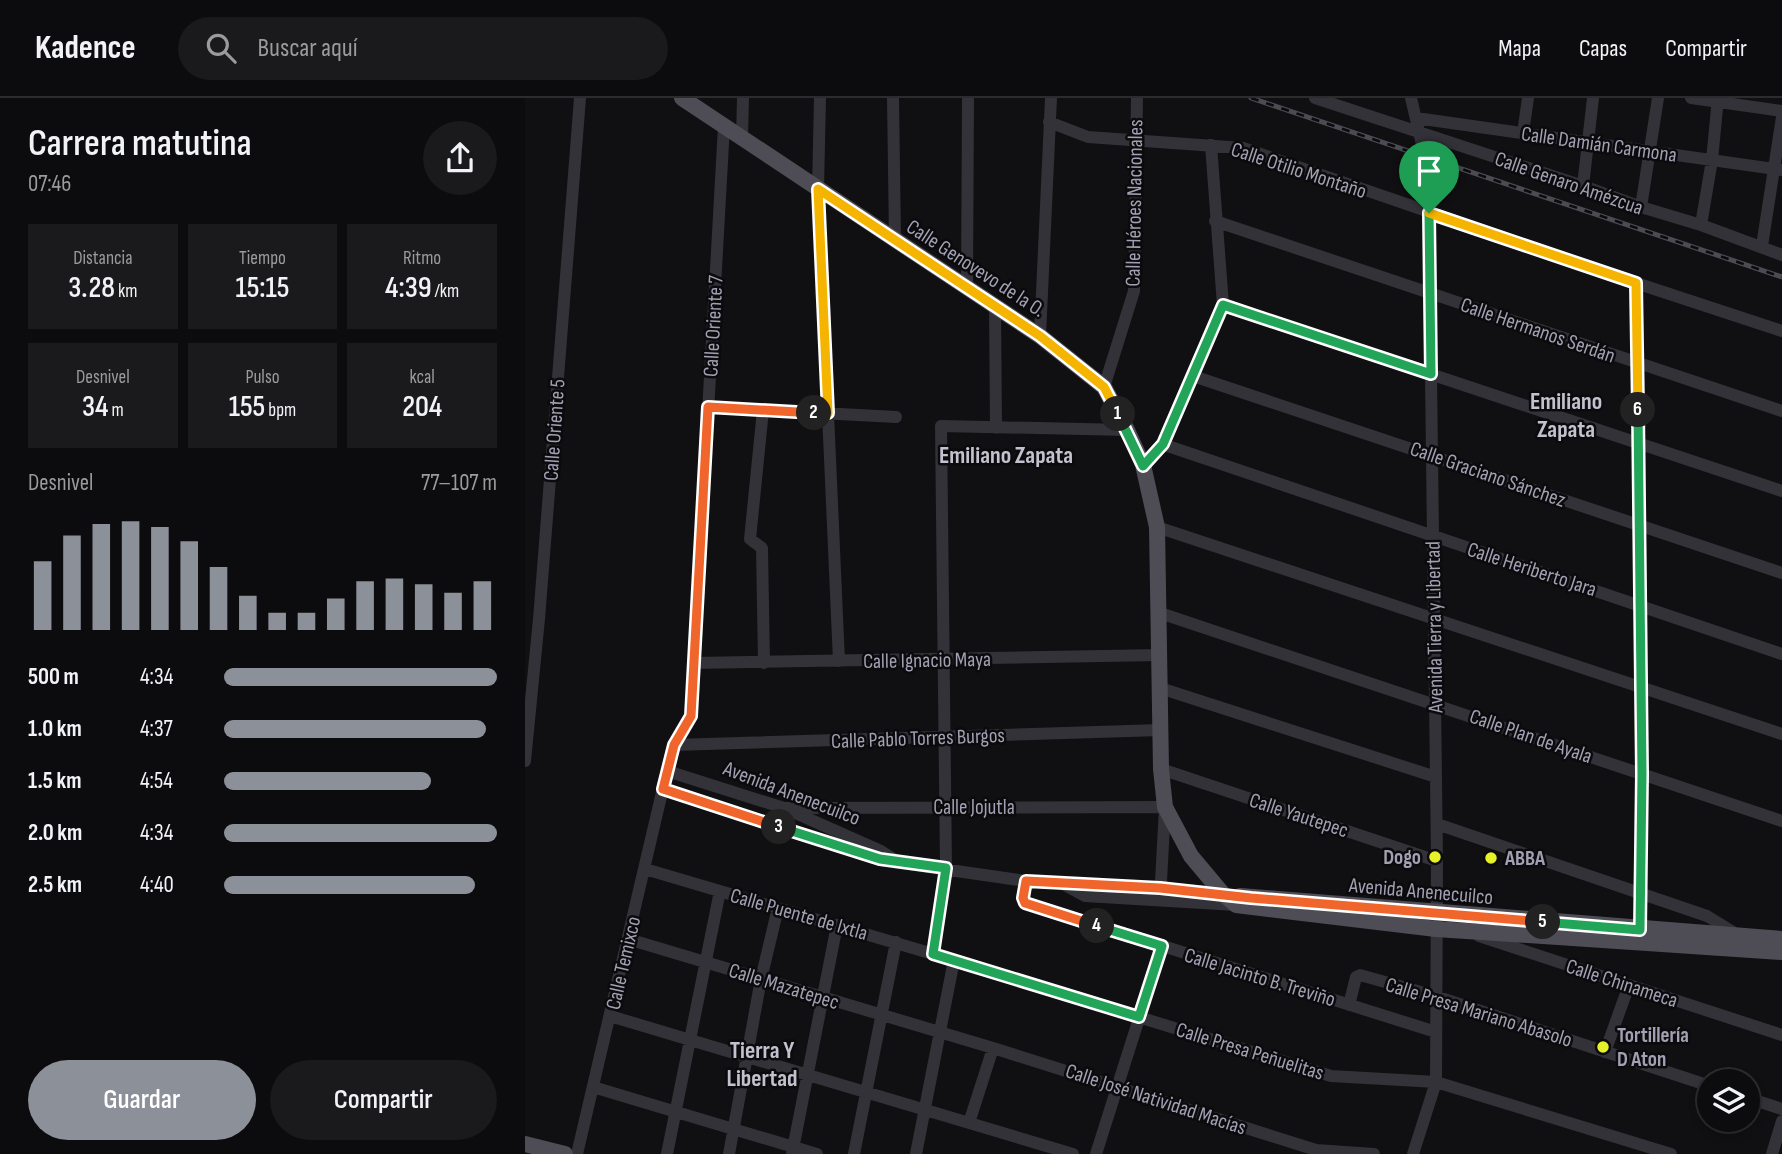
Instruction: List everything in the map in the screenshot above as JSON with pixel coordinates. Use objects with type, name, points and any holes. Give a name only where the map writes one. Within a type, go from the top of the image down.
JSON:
[{"type":"main road","name":"Calle Genovevo de la O.","points":[[682,98],[995,305],[1040,336],[1104,387],[1143,466],[1157,527],[1161,769],[1165,807],[1191,856],[1222,893],[1236,905]]},
{"type":"main road","name":"Avenida Anenecuilco","points":[[1222,893],[1437,921],[1462,930],[1782,952]]},
{"type":"main road","name":"Avenida Anenecuilco","points":[[1236,905],[1437,921],[1782,939]]},
{"type":"main road","points":[[525,1144],[565,1154]]},
{"type":"street","name":"Calle Oriente 5","points":[[525,761],[539,619],[580,98]]},
{"type":"street","points":[[742,138],[743,98]]},
{"type":"street","points":[[820,98],[818,189],[839,661]]},
{"type":"street","points":[[893,98],[895,239]]},
{"type":"street","points":[[967,287],[968,98]]},
{"type":"street","points":[[1040,336],[1051,98]]},
{"type":"street","name":"Calle Héroes Nacionales","points":[[1104,387],[1133,291],[1137,98]]},
{"type":"street","name":"Calle Genaro Amézcua","points":[[1315,98],[1701,225],[1782,255]]},
{"type":"street","name":"Avenida Tierra y Libertad","points":[[1411,98],[1420,134],[1429,213],[1437,824],[1436,1082],[1413,1154]]},
{"type":"street","points":[[1523,133],[1528,98]]},
{"type":"street","points":[[1583,186],[1594,98]]},
{"type":"street","points":[[1641,207],[1658,98]]},
{"type":"street","points":[[1691,98],[1718,99],[1782,111]]},
{"type":"street","points":[[1701,225],[1718,99]]},
{"type":"street","points":[[1762,246],[1778,169],[1782,117]]},
{"type":"street","name":"Calle Damián Carmona","points":[[1416,118],[1778,169]]},
{"type":"street","name":"Calle Otilio Montaño","points":[[1049,121],[1088,137],[1243,148],[1782,331]]},
{"type":"street","name":"Calle Oriente 7","points":[[667,771],[674,745],[691,716],[724,126]]},
{"type":"street","points":[[1143,466],[1163,444],[1223,305],[1211,145]]},
{"type":"street","name":"Calle Hermanos Serdán","points":[[1215,221],[1782,411]]},
{"type":"street","points":[[1636,283],[1642,774],[1640,930]]},
{"type":"street","points":[[995,305],[996,428]]},
{"type":"street","points":[[1223,305],[1782,491]]},
{"type":"street","name":"Calle Graciano Sánchez","points":[[1193,376],[1782,573]]},
{"type":"street","points":[[708,407],[896,416]]},
{"type":"street","points":[[763,410],[750,539],[762,548],[764,663]]},
{"type":"street","points":[[933,954],[946,868],[947,807],[941,426],[1127,430]]},
{"type":"street","name":"Calle Heriberto Jara","points":[[1163,444],[1782,654]]},
{"type":"street","points":[[1157,527],[1782,734]]},
{"type":"street","name":"Calle Plan de Ayala","points":[[1160,613],[1782,821]]},
{"type":"street","points":[[525,618],[539,619]]},
{"type":"street","name":"Calle Ignacio Maya","points":[[694,663],[1160,655]]},
{"type":"street","points":[[1160,688],[1436,777]]},
{"type":"street","name":"Calle Pablo Torres Burgos","points":[[674,745],[1161,730]]},
{"type":"street","name":"Calle Yautepec","points":[[1161,769],[1437,861]]},
{"type":"street","name":"Calle Temixco","points":[[577,1154],[667,771]]},
{"type":"street","name":"Avenida Anenecuilco","points":[[667,771],[784,808],[881,851],[898,862]]},
{"type":"street","name":"Avenida Anenecuilco","points":[[663,789],[867,855],[898,862],[1026,881],[1058,881],[1236,905]]},
{"type":"street","points":[[825,825],[827,807]]},
{"type":"street","name":"Calle Jojutla","points":[[784,808],[1165,807]]},
{"type":"street","name":"Calle Genovevo de la O.","points":[[1160,894],[1165,807]]},
{"type":"street","points":[[1437,824],[1707,916],[1741,936]]},
{"type":"street","name":"Calle Puente de Ixtla","points":[[645,869],[954,960]]},
{"type":"street","name":"Calle Jacinto B. Treviño","points":[[1026,881],[1023,898],[1025,903],[1436,1032]]},
{"type":"street","points":[[667,1154],[720,891]]},
{"type":"street","name":"Avenida Anenecuilco","points":[[1160,894],[1222,893]]},
{"type":"street","points":[[729,1154],[761,979],[778,908]]},
{"type":"street","points":[[793,1150],[837,925]]},
{"type":"street","name":"Calle Chinameca","points":[[1462,930],[1782,1035]]},
{"type":"street","name":"Calle Mazatepec","points":[[628,939],[940,1033]]},
{"type":"street","points":[[854,1154],[896,943]]},
{"type":"street","points":[[1096,1154],[1162,946]]},
{"type":"street","points":[[916,1154],[954,960]]},
{"type":"street","name":"Calle Presa Peñuelitas","points":[[954,960],[1331,1076],[1436,1082],[1671,1154]]},
{"type":"street","name":"Calle Presa Mariano Abasolo","points":[[1349,1005],[1356,977],[1360,975],[1435,996],[1697,1082]]},
{"type":"street","points":[[1605,1052],[1629,985]]},
{"type":"street","points":[[610,1016],[1073,1154]]},
{"type":"street","name":"Calle José Natividad Macías","points":[[940,1033],[1316,1150],[1374,1154]]},
{"type":"street","points":[[969,1123],[993,1048]]},
{"type":"street","points":[[593,1087],[735,1129],[793,1150],[817,1154]]},
{"type":"street","points":[[1760,1102],[1782,1109]]},
{"type":"street","points":[[1772,1154],[1782,1121]]},
{"type":"railway","points":[[1251,98],[1782,277]]},
{"type":"place","name":"Dogo","points":[[1435,857]]},
{"type":"place","name":"ABBA","points":[[1491,858]]},
{"type":"place","name":"Tortillería D Aton","points":[[1603,1047]]},
{"type":"district","name":"Emiliano Zapata","points":[[1566,415]]},
{"type":"district","name":"Emiliano Zapata","points":[[1006,455]]},
{"type":"district","name":"Tierra Y Libertad","points":[[762,1064]]},
{"type":"route","points":[[818,189],[1040,336],[1076,363],[1104,387],[1143,466],[1163,444],[1223,305],[1431,374],[1429,213],[1636,283],[1642,774],[1640,930],[1160,888],[1026,881],[1023,898],[1025,903],[1162,946],[1139,1017],[933,954],[946,868],[880,859],[663,789],[674,745],[691,716],[708,407],[828,413],[818,189]]}]
